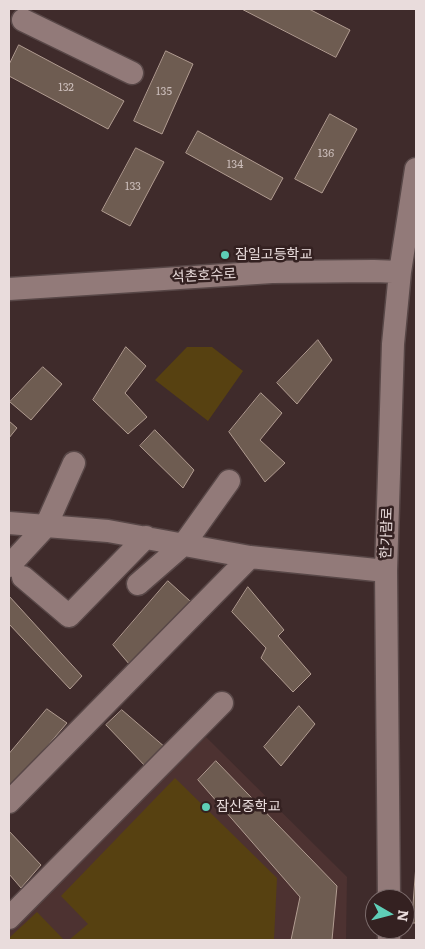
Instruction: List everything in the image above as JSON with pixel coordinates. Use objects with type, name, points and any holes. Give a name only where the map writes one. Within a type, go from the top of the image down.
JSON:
[{"type":"street","points":[[20,17],[132,73]]},
{"type":"street","name":"한가람로","points":[[389,889],[386,571],[393,344],[400,272],[416,169]]},
{"type":"street","name":"석촌호수로","points":[[9,289],[272,272],[400,272]]},
{"type":"street","points":[[74,463],[46,526],[16,572],[69,616],[146,538]]},
{"type":"street","points":[[138,584],[184,544],[229,481]]},
{"type":"street","points":[[9,523],[108,531],[250,556],[386,571]]},
{"type":"street","points":[[9,802],[250,556]]},
{"type":"street","points":[[9,918],[222,703]]},
{"type":"shaded area","points":[[187,347],[212,347],[243,371],[208,421],[155,380]]},
{"type":"shaded area","name":"잠신중학교","points":[[206,737],[347,877],[346,940],[9,940],[9,932]]},
{"type":"shaded area","points":[[175,778],[277,878],[274,939],[69,940],[88,924],[61,896]]},
{"type":"shaded area","points":[[37,912],[64,940],[9,940],[9,938]]},
{"type":"building","points":[[242,9],[309,9],[350,30],[336,57]]},
{"type":"building","points":[[19,45],[124,101],[108,129],[9,76],[9,65]]},
{"type":"building","points":[[166,51],[193,64],[162,134],[134,121]]},
{"type":"building","points":[[330,114],[357,129],[322,193],[295,179]]},
{"type":"building","points":[[198,131],[283,178],[271,200],[186,153]]},
{"type":"building","points":[[136,148],[164,162],[130,226],[102,211]]},
{"type":"building","points":[[318,340],[332,360],[297,404],[277,383]]},
{"type":"building","points":[[126,347],[146,366],[125,393],[147,417],[128,434],[93,400]]},
{"type":"building","points":[[43,367],[62,384],[31,420],[10,402]]},
{"type":"building","points":[[261,393],[282,413],[260,440],[285,463],[265,482],[229,432]]},
{"type":"building","points":[[9,421],[17,428],[9,438]]},
{"type":"building","points":[[155,430],[194,470],[183,488],[140,446]]},
{"type":"building","points":[[168,581],[190,601],[135,671],[113,645]]},
{"type":"building","points":[[248,587],[284,630],[278,636],[311,674],[293,692],[261,658],[266,648],[232,612]]},
{"type":"building","points":[[9,596],[82,676],[70,689],[9,624]]},
{"type":"building","points":[[299,706],[315,724],[281,766],[264,747]]},
{"type":"building","points":[[47,709],[67,723],[9,791],[9,754]]},
{"type":"building","points":[[122,710],[166,748],[147,768],[106,725]]},
{"type":"building","points":[[216,761],[337,886],[332,940],[291,940],[300,897],[198,780]]},
{"type":"building","points":[[9,831],[41,865],[21,888],[9,874]]},
{"type":"building","points":[[416,865],[416,923],[415,923]]},
{"type":"place","name":"잠일고등학교","points":[[225,255]]},
{"type":"place","name":"잠신중학교","points":[[206,807]]}]
